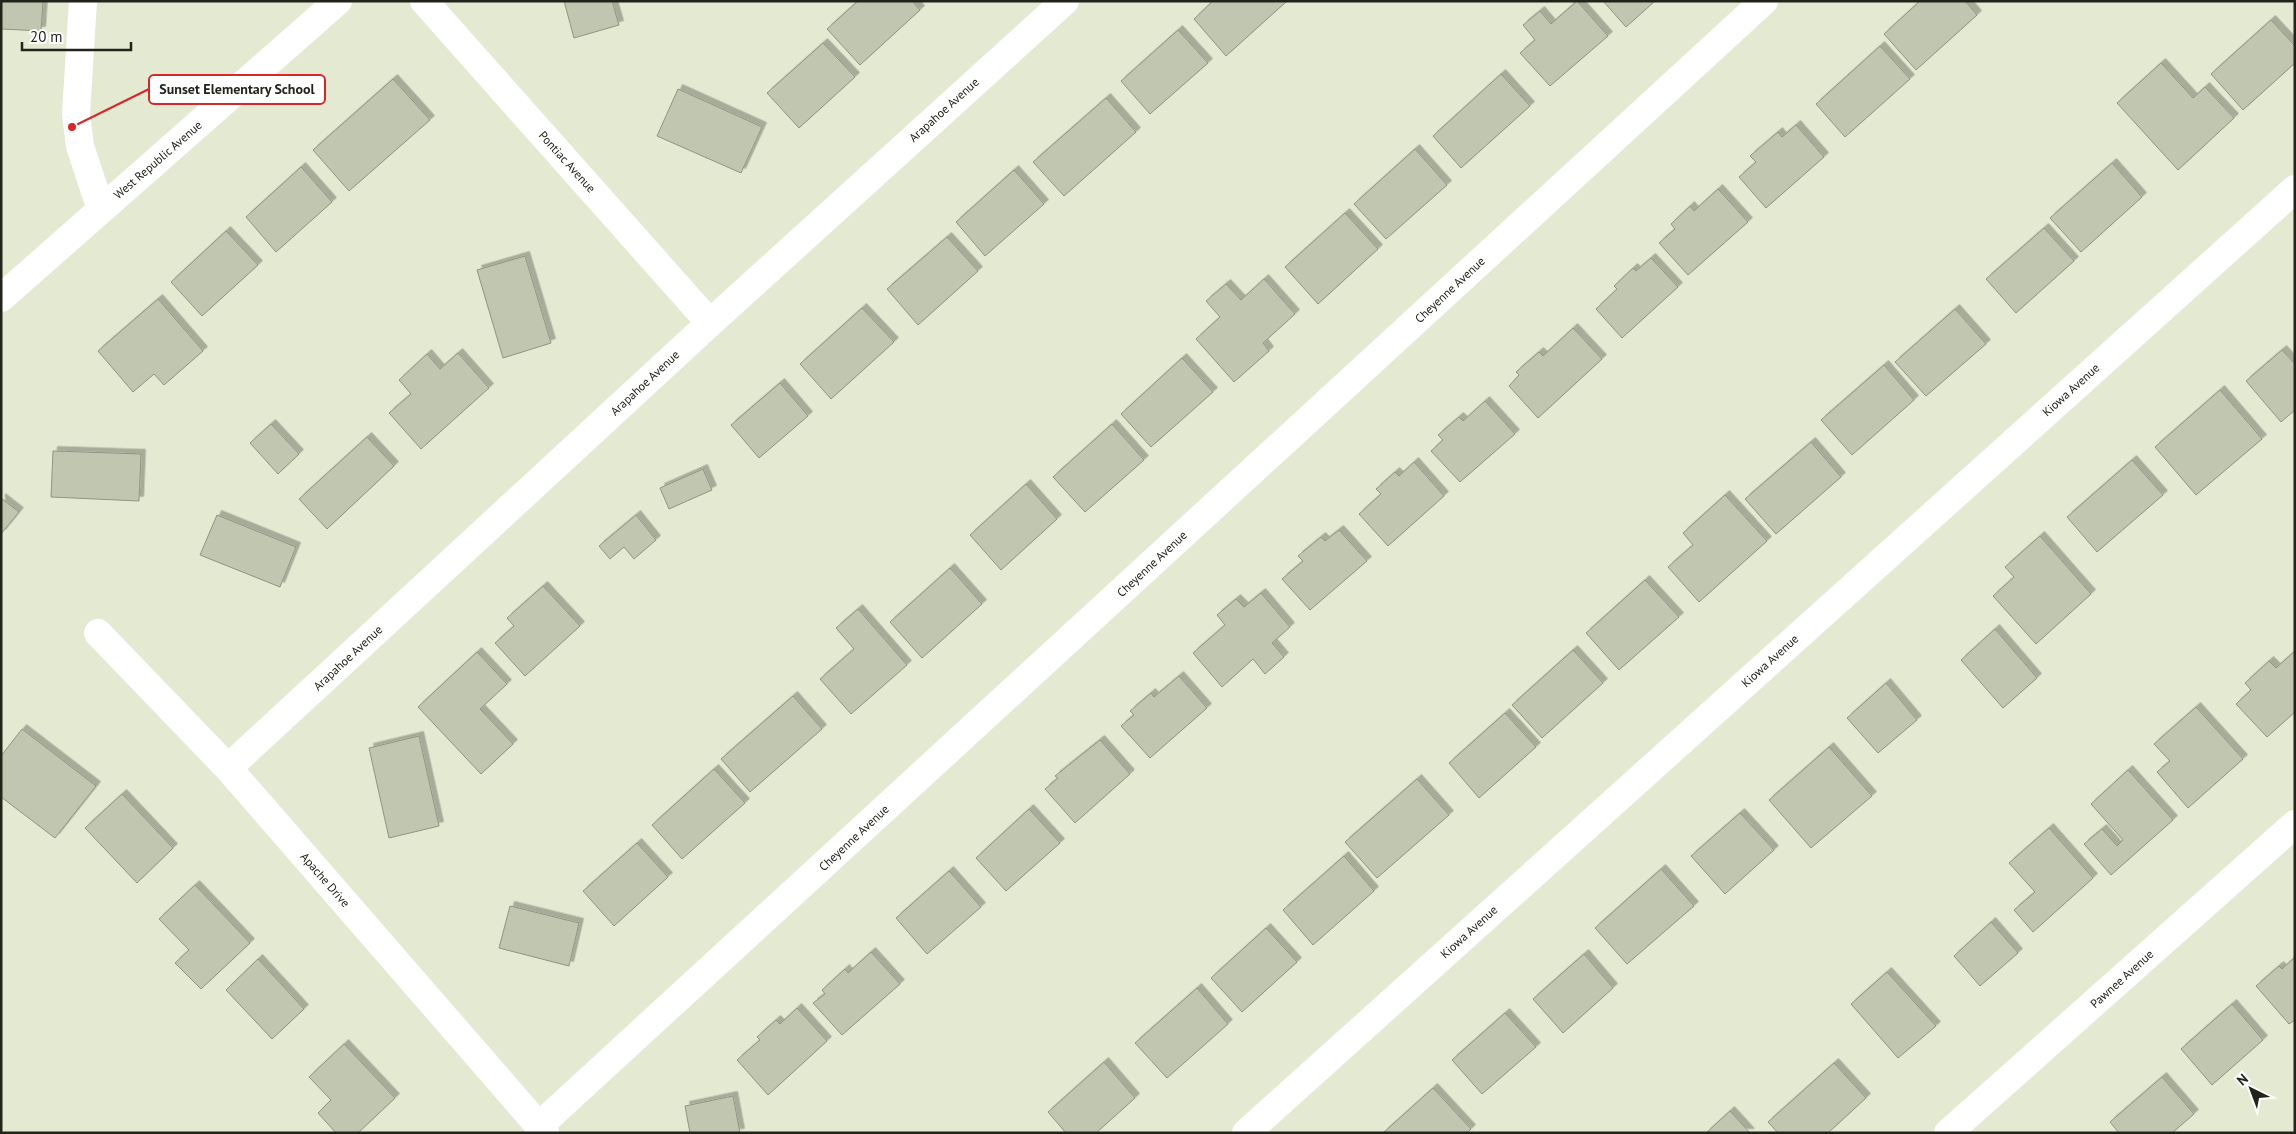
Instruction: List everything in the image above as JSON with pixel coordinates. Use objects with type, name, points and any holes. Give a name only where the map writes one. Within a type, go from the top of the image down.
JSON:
[{"type":"street","points":[[82,1],[76,114],[80,146],[101,210]]},
{"type":"street","name":"West Republic Avenue","points":[[1,298],[338,1]]},
{"type":"street","name":"Pontiac Avenue","points":[[424,1],[710,323]]},
{"type":"street","name":"Arapahoe Avenue","points":[[228,768],[710,323],[1065,1]]},
{"type":"street","name":"Cheyenne Avenue","points":[[542,1130],[1764,1]]},
{"type":"street","name":"Kiowa Avenue","points":[[1246,1133],[2295,188]]},
{"type":"street","name":"Apache Drive","points":[[98,633],[228,768],[542,1130]]},
{"type":"street","name":"Pawnee Avenue","points":[[1948,1133],[2295,824]]},
{"type":"building","points":[[1,1],[43,1],[41,31],[1,29]]},
{"type":"building","points":[[564,1],[612,1],[619,25],[574,38]]},
{"type":"building","points":[[858,1],[912,1],[920,10],[860,65],[827,29]]},
{"type":"building","points":[[1213,1],[1287,1],[1226,56],[1194,19]]},
{"type":"building","points":[[1577,1],[1608,36],[1550,86],[1520,53],[1535,40],[1523,25],[1540,11],[1551,24]]},
{"type":"building","points":[[1603,1],[1655,1],[1626,27]]},
{"type":"building","points":[[1920,1],[1965,1],[1977,15],[1916,70],[1884,34]]},
{"type":"building","points":[[2271,20],[2295,46],[2295,63],[2243,110],[2211,74]]},
{"type":"building","points":[[1178,30],[1208,63],[1150,114],[1121,81]]},
{"type":"building","points":[[823,43],[855,77],[799,128],[767,93]]},
{"type":"building","points":[[1880,46],[1910,79],[1845,137],[1816,104]]},
{"type":"building","points":[[2161,63],[2193,98],[2205,87],[2234,118],[2178,170],[2117,103]]},
{"type":"building","points":[[1501,74],[1530,106],[1461,168],[1433,136]]},
{"type":"building","points":[[393,79],[430,120],[349,191],[313,150]]},
{"type":"building","points":[[678,89],[762,127],[741,173],[657,136]]},
{"type":"building","points":[[1106,98],[1136,132],[1064,196],[1033,162]]},
{"type":"building","points":[[1796,125],[1824,157],[1766,208],[1739,177],[1756,162],[1750,156],[1778,132],[1782,137]]},
{"type":"building","points":[[1415,149],[1447,185],[1386,239],[1354,204]]},
{"type":"building","points":[[2112,163],[2142,197],[2081,252],[2050,218]]},
{"type":"building","points":[[301,167],[332,202],[276,252],[246,217]]},
{"type":"building","points":[[1014,170],[1044,204],[985,256],[956,222]]},
{"type":"building","points":[[1718,189],[1748,222],[1688,275],[1659,243],[1675,229],[1671,224],[1690,206],[1694,211]]},
{"type":"building","points":[[1345,213],[1378,249],[1318,304],[1285,267]]},
{"type":"building","points":[[2044,228],[2074,261],[2016,313],[1986,279]]},
{"type":"building","points":[[226,231],[258,265],[202,316],[171,282]]},
{"type":"building","points":[[947,237],[978,271],[918,325],[887,289]]},
{"type":"building","points":[[525,256],[551,343],[503,358],[477,270]]},
{"type":"building","points":[[1651,258],[1678,287],[1622,338],[1596,309],[1617,289],[1614,286],[1633,268],[1636,271]]},
{"type":"building","points":[[1264,279],[1295,314],[1263,343],[1269,351],[1234,382],[1196,339],[1220,317],[1206,301],[1226,284],[1241,300]]},
{"type":"building","points":[[158,299],[203,351],[164,385],[154,374],[133,392],[98,351]]},
{"type":"building","points":[[862,308],[894,342],[831,399],[800,364]]},
{"type":"building","points":[[1955,309],[1986,344],[1926,396],[1895,362]]},
{"type":"building","points":[[1573,328],[1602,359],[1538,418],[1509,386],[1519,375],[1516,372],[1539,352],[1543,356]]},
{"type":"building","points":[[2282,350],[2293,362],[2295,361],[2295,410],[2281,422],[2246,381]]},
{"type":"building","points":[[458,353],[489,388],[421,449],[389,413],[411,394],[399,380],[427,354],[440,369]]},
{"type":"building","points":[[1182,358],[1213,392],[1151,447],[1121,414]]},
{"type":"building","points":[[1884,365],[1914,400],[1852,455],[1821,420]]},
{"type":"building","points":[[780,383],[808,416],[759,458],[731,425]]},
{"type":"building","points":[[2220,390],[2262,439],[2196,495],[2155,447]]},
{"type":"building","points":[[1485,401],[1515,434],[1460,482],[1431,451],[1443,440],[1438,435],[1459,417],[1463,421]]},
{"type":"building","points":[[271,424],[299,454],[278,474],[250,443]]},
{"type":"building","points":[[1112,424],[1144,460],[1085,512],[1053,477]]},
{"type":"building","points":[[367,437],[394,466],[327,529],[299,499]]},
{"type":"building","points":[[1811,442],[1841,477],[1776,534],[1745,499]]},
{"type":"building","points":[[53,451],[141,454],[139,501],[51,497]]},
{"type":"building","points":[[2132,460],[2163,495],[2097,552],[2067,517]]},
{"type":"building","points":[[1414,462],[1444,496],[1388,546],[1359,514],[1381,494],[1376,489],[1395,472],[1399,476]]},
{"type":"building","points":[[703,469],[712,490],[669,509],[660,488]]},
{"type":"building","points":[[1026,484],[1057,519],[1001,570],[970,535]]},
{"type":"building","points":[[1725,495],[1767,541],[1699,602],[1668,567],[1693,545],[1683,533]]},
{"type":"building","points":[[1,498],[19,512],[1,534]]},
{"type":"building","points":[[217,515],[296,547],[280,587],[200,555]]},
{"type":"building","points":[[636,515],[656,540],[634,559],[624,547],[610,559],[599,546]]},
{"type":"building","points":[[1339,530],[1367,561],[1310,610],[1282,579],[1303,561],[1298,556],[1321,537],[1325,541]]},
{"type":"building","points":[[2040,536],[2091,594],[2036,644],[1993,596],[2014,577],[2005,567]]},
{"type":"building","points":[[950,568],[982,604],[922,658],[890,622]]},
{"type":"building","points":[[1645,580],[1679,617],[1619,670],[1586,633]]},
{"type":"building","points":[[543,586],[580,626],[525,676],[495,643],[514,626],[507,618]]},
{"type":"building","points":[[1261,593],[1290,627],[1272,643],[1284,657],[1265,674],[1253,659],[1222,687],[1193,653],[1225,625],[1217,615],[1236,599],[1244,607]]},
{"type":"building","points":[[858,609],[907,665],[851,714],[820,679],[854,649],[836,628]]},
{"type":"building","points":[[1995,629],[2037,678],[2003,708],[1961,660]]},
{"type":"building","points":[[1573,650],[1603,683],[1542,738],[1512,705]]},
{"type":"building","points":[[2295,651],[2295,712],[2267,737],[2236,704],[2251,690],[2245,683],[2269,661],[2276,668]]},
{"type":"building","points":[[477,652],[507,684],[480,709],[513,744],[481,774],[418,707]]},
{"type":"building","points":[[1179,676],[1207,708],[1150,758],[1121,726],[1134,715],[1130,711],[1151,693],[1154,697]]},
{"type":"building","points":[[1886,683],[1917,720],[1878,753],[1847,718]]},
{"type":"building","points":[[793,696],[822,729],[750,792],[721,759]]},
{"type":"building","points":[[2196,707],[2243,759],[2188,808],[2157,772],[2170,761],[2154,744]]},
{"type":"building","points":[[1505,713],[1536,747],[1479,798],[1449,763]]},
{"type":"building","points":[[22,729],[96,786],[55,838],[1,797],[1,756]]},
{"type":"building","points":[[419,736],[439,826],[389,838],[369,748]]},
{"type":"building","points":[[1100,740],[1130,774],[1075,823],[1045,789],[1058,778],[1055,776]]},
{"type":"building","points":[[1829,747],[1872,796],[1811,848],[1769,800]]},
{"type":"building","points":[[714,769],[745,803],[682,859],[652,825]]},
{"type":"building","points":[[2128,770],[2173,820],[2111,875],[2084,844],[2102,829],[2117,846],[2123,840],[2091,804]]},
{"type":"building","points":[[1417,779],[1449,815],[1377,878],[1345,842]]},
{"type":"building","points":[[122,794],[173,848],[137,883],[85,828]]},
{"type":"building","points":[[1029,809],[1060,843],[1006,891],[976,858]]},
{"type":"building","points":[[1740,813],[1774,850],[1725,894],[1691,856]]},
{"type":"building","points":[[2049,828],[2093,878],[2033,932],[2014,910],[2035,892],[2009,863]]},
{"type":"building","points":[[637,843],[668,877],[614,926],[583,891]]},
{"type":"building","points":[[1344,856],[1374,891],[1313,945],[1283,910]]},
{"type":"building","points":[[1661,869],[1694,906],[1627,964],[1595,928]]},
{"type":"building","points":[[949,871],[981,907],[927,954],[896,918]]},
{"type":"building","points":[[195,885],[250,943],[201,989],[175,963],[189,950],[159,919]]},
{"type":"building","points":[[510,906],[579,923],[569,966],[499,948]]},
{"type":"building","points":[[1991,922],[2018,953],[1980,986],[1954,956]]},
{"type":"building","points":[[1266,928],[1297,962],[1242,1012],[1211,978]]},
{"type":"building","points":[[871,952],[900,984],[842,1035],[813,1003],[825,994],[822,990],[845,969],[848,973]]},
{"type":"building","points":[[1584,954],[1613,988],[1563,1033],[1533,999]]},
{"type":"building","points":[[2295,957],[2295,1020],[2289,1024],[2256,986],[2279,966],[2282,969]]},
{"type":"building","points":[[258,959],[304,1009],[272,1039],[226,990]]},
{"type":"building","points":[[1887,972],[1936,1026],[1898,1058],[1851,1004]]},
{"type":"building","points":[[1197,988],[1228,1024],[1167,1078],[1135,1043]]},
{"type":"building","points":[[2232,1004],[2263,1040],[2212,1085],[2181,1049]]},
{"type":"building","points":[[797,1008],[827,1041],[768,1095],[737,1060],[760,1040],[757,1037],[776,1020],[780,1024]]},
{"type":"building","points":[[1505,1013],[1536,1047],[1482,1094],[1452,1060]]},
{"type":"building","points":[[344,1044],[395,1098],[358,1133],[336,1133],[318,1113],[331,1100],[309,1077]]},
{"type":"building","points":[[1104,1062],[1135,1098],[1096,1133],[1066,1133],[1048,1112]]},
{"type":"building","points":[[1834,1063],[1866,1098],[1828,1133],[1778,1133],[1768,1122]]},
{"type":"building","points":[[2162,1077],[2194,1114],[2172,1133],[2119,1133],[2110,1122]]},
{"type":"building","points":[[1433,1088],[1471,1129],[1467,1133],[1383,1133]]},
{"type":"building","points":[[733,1096],[740,1133],[690,1133],[685,1106]]},
{"type":"building","points":[[1730,1111],[1750,1133],[1706,1133]]},
{"type":"place","name":"Sunset Elementary School","points":[[72,127]]}]
